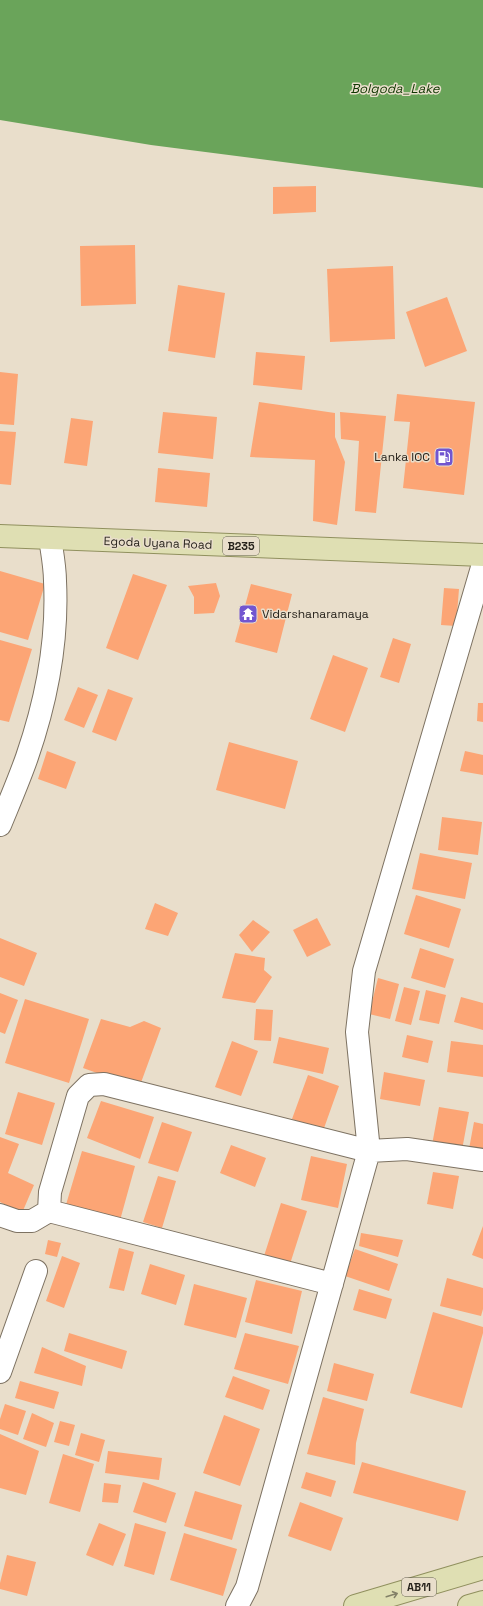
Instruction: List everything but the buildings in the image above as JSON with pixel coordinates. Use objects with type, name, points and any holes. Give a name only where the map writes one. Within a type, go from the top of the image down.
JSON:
[{"type":"main road","name":"Egoda Uyana Road","points":[[0,536],[483,555]]},
{"type":"main road","name":"AB11","points":[[355,1606],[483,1568]]},
{"type":"main road","points":[[469,1606],[483,1602]]},
{"type":"street","points":[[0,825],[27,757],[42,705],[48,674],[54,626],[56,580],[50,538]]},
{"type":"street","points":[[237,1606],[247,1587],[369,1151],[357,1032],[364,971],[483,564]]},
{"type":"street","points":[[49,1211],[50,1192],[78,1096],[89,1085],[104,1084],[369,1151],[407,1149],[483,1160]]},
{"type":"street","points":[[0,1215],[17,1221],[32,1221],[49,1211],[332,1284]]},
{"type":"street","points":[[0,1372],[36,1271]]},
{"type":"water","name":"Bolgoda_Lake","points":[[0,0],[483,0],[483,188],[151,145],[0,120]]},
{"type":"place","name":"Lanka IOC","points":[[444,457]]},
{"type":"place","name":"Vidarshanaramaya","points":[[248,614]]}]
